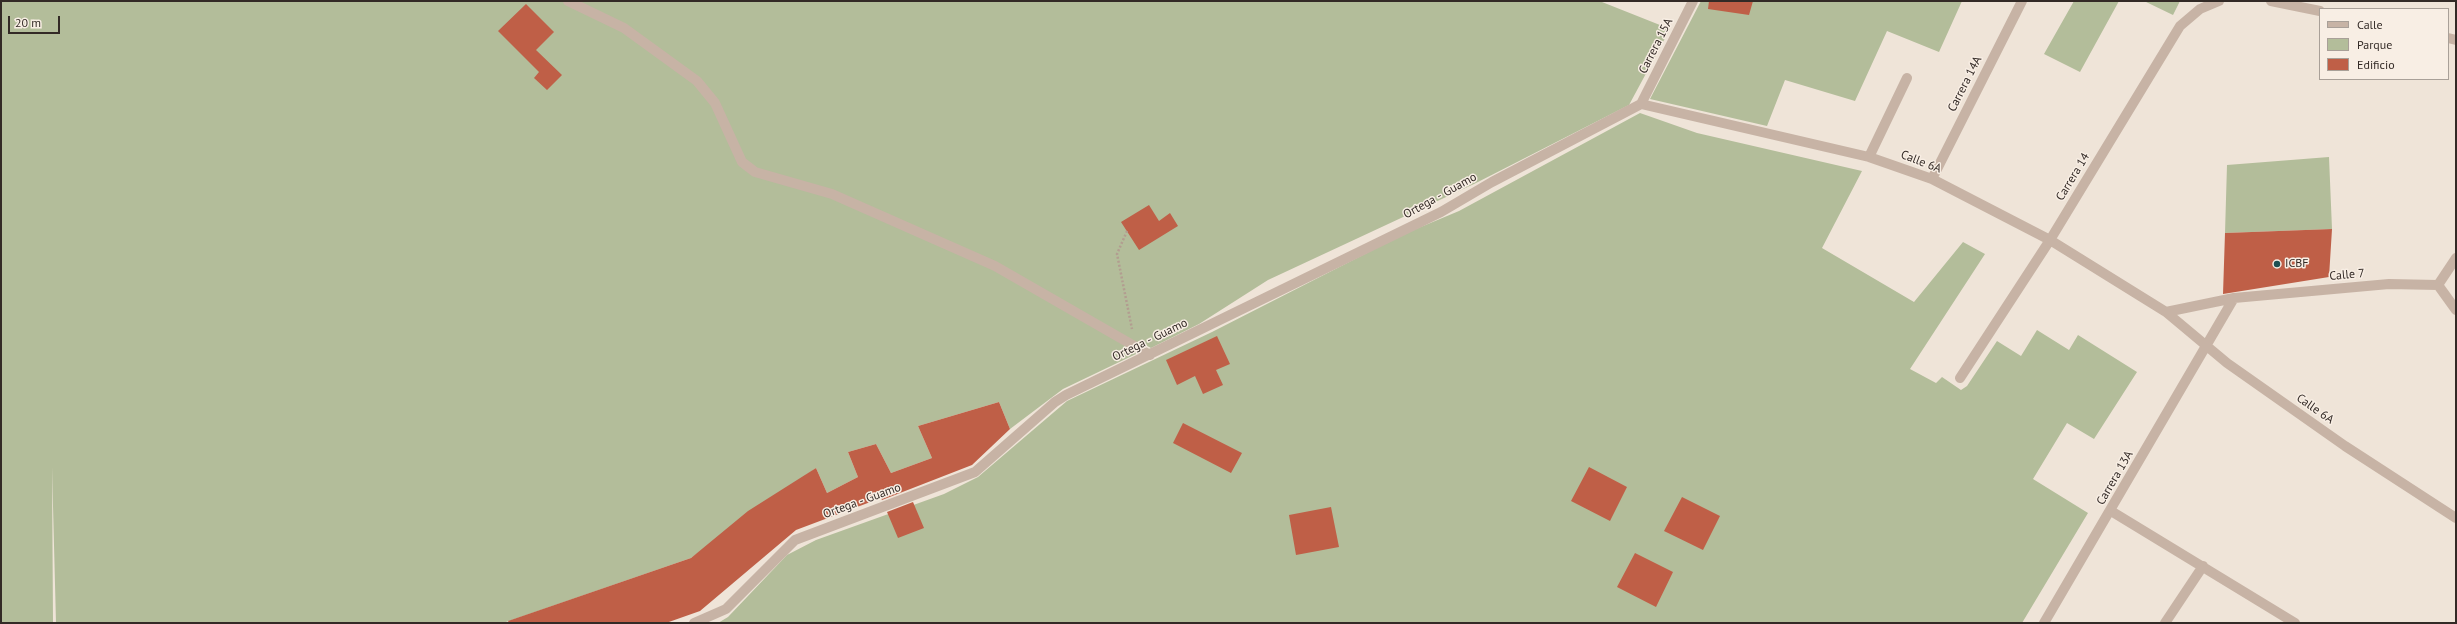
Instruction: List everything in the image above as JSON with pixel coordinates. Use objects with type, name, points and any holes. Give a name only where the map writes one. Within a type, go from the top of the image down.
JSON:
[{"type":"street","points":[[568,1],[624,28],[697,81],[715,103],[742,162],[755,172],[832,194],[995,266],[1150,355]]},
{"type":"street","name":"Carrera 15A","points":[[1641,104],[1693,1]]},
{"type":"street","name":"Carrera 14A","points":[[1932,179],[2022,1]]},
{"type":"street","name":"Carrera 14","points":[[1960,378],[2050,240],[2180,26],[2200,9],[2219,1]]},
{"type":"street","points":[[2271,1],[2319,11]]},
{"type":"street","points":[[1869,157],[1907,78]]},
{"type":"street","name":"Calle 6A","points":[[1641,104],[1869,157],[1932,179],[2050,240],[2166,312],[2227,362],[2345,446],[2456,518]]},
{"type":"street","name":"Ortega - Guamo","points":[[694,623],[726,609],[795,540],[976,472],[1055,402],[1441,212],[1492,182],[1641,104]]},
{"type":"street","points":[[2456,258],[2438,285],[2456,310]]},
{"type":"street","name":"Calle 7","points":[[2234,298],[2390,284],[2438,285]]},
{"type":"street","points":[[2166,312],[2234,298]]},
{"type":"street","points":[[2208,346],[2234,298]]},
{"type":"street","name":"Carrera 13A","points":[[2044,623],[2208,346]]},
{"type":"street","points":[[2111,511],[2203,566],[2290,622]]},
{"type":"street","points":[[2165,623],[2203,566]]},
{"type":"path","points":[[1127,231],[1117,254],[1135,347]]},
{"type":"green space","points":[[1,1],[1602,2],[1670,29],[1629,105],[1474,184],[1268,280],[1199,324],[1151,348],[1138,341],[1136,354],[1063,389],[1010,429],[999,402],[918,426],[932,458],[891,473],[876,444],[848,452],[858,477],[827,493],[816,468],[691,558],[503,623],[56,623],[52,467],[53,623],[1,623]]},
{"type":"green space","points":[[1701,1],[1962,1],[1939,52],[1887,31],[1855,101],[1785,80],[1767,126],[1650,99]]},
{"type":"green space","points":[[2074,1],[2119,1],[2080,72],[2044,54]]},
{"type":"green space","points":[[2144,1],[2180,1],[2173,15]]},
{"type":"green space","points":[[1640,113],[1697,133],[1862,171],[1822,248],[1914,302],[1963,242],[1985,254],[1910,369],[1936,383],[1942,377],[1961,390],[1967,386],[1997,341],[2021,356],[2037,330],[2069,350],[2078,335],[2137,372],[2094,439],[2067,423],[2033,479],[2088,513],[2022,623],[718,623],[728,617],[787,555],[816,540],[944,494],[978,477],[1067,401],[1212,332],[1404,234],[1459,211]]},
{"type":"green space","points":[[2329,157],[2332,229],[2225,233],[2227,165]]},
{"type":"building","points":[[1709,1],[1753,1],[1749,15],[1708,9]]},
{"type":"building","points":[[526,4],[554,32],[536,50],[562,75],[547,90],[534,78],[539,72],[498,31]]},
{"type":"building","points":[[1149,205],[1159,221],[1170,213],[1178,226],[1139,250],[1121,222]]},
{"type":"building","name":"ICBF","points":[[2332,229],[2329,277],[2223,294],[2225,233]]},
{"type":"building","points":[[1217,336],[1230,364],[1216,370],[1223,385],[1203,394],[1195,376],[1177,385],[1166,360]]},
{"type":"building","points":[[999,402],[1010,429],[972,465],[882,500],[881,498],[796,530],[700,611],[666,623],[509,623],[508,621],[691,558],[748,511],[816,468],[827,493],[858,477],[848,452],[876,444],[891,473],[932,458],[918,426]]},
{"type":"building","points":[[1183,423],[1242,453],[1231,473],[1173,443]]},
{"type":"building","points":[[1589,467],[1627,487],[1610,521],[1571,501]]},
{"type":"building","points":[[1682,497],[1720,516],[1703,550],[1664,531]]},
{"type":"building","points":[[913,502],[924,528],[898,538],[887,512]]},
{"type":"building","points":[[1331,507],[1339,547],[1296,555],[1289,515]]},
{"type":"building","points":[[1635,553],[1673,572],[1656,607],[1617,587]]},
{"type":"place","name":"ICBF","points":[[2277,264]]}]
